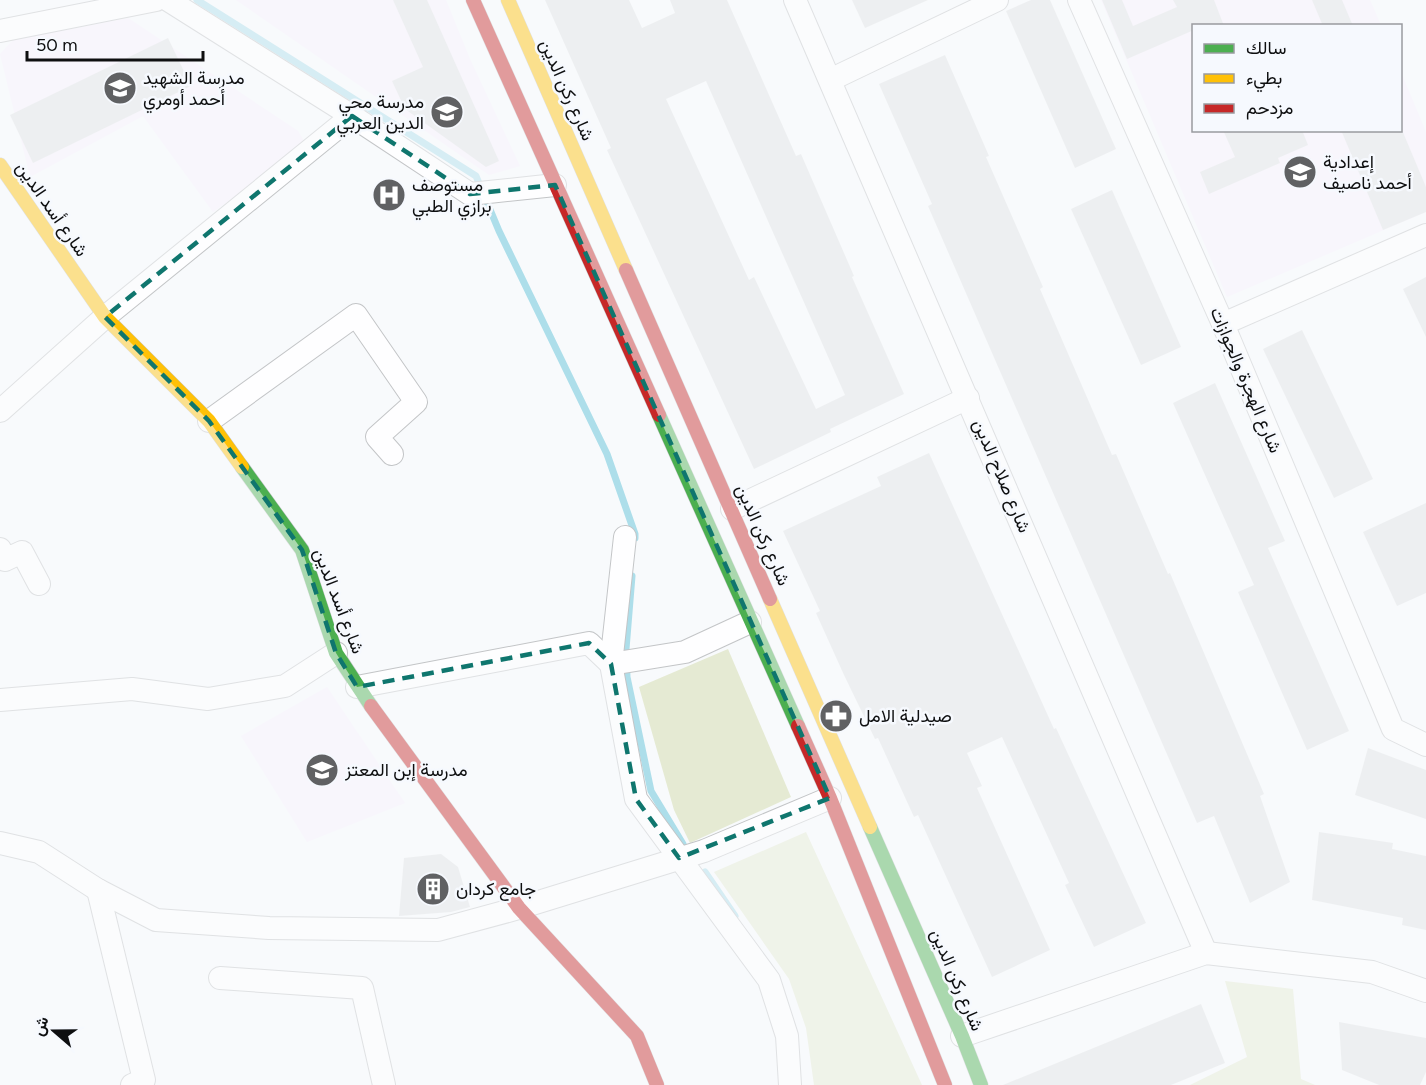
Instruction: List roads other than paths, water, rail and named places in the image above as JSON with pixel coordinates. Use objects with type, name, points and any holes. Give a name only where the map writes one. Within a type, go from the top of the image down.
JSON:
[{"type":"main road","points":[[473,0],[830,798],[945,1085]]},
{"type":"main road","name":"شارع ركن الدين","points":[[508,0],[962,1036],[981,1085]]},
{"type":"main road","name":"شارع أسد الدين","points":[[0,165],[105,316],[209,421],[302,550],[336,653],[357,687],[519,908],[637,1036],[657,1085]]},
{"type":"street","points":[[0,31],[156,0]]},
{"type":"street","points":[[168,0],[352,116],[470,194],[555,185]]},
{"type":"street","name":"شارع صلاح الدين","points":[[795,0],[1206,953]]},
{"type":"street","points":[[830,80],[997,0]]},
{"type":"street","name":"شارع الهجرة والجوازات","points":[[1079,0],[1223,324],[1393,729],[1426,745]]},
{"type":"street","points":[[0,411],[105,316],[352,116]]},
{"type":"street","points":[[1223,324],[1426,235]]},
{"type":"street","points":[[209,421],[356,315],[416,402],[377,437],[392,454]]},
{"type":"street","points":[[732,509],[968,398]]},
{"type":"street","points":[[625,537],[611,664],[636,799],[769,980],[787,1036],[790,1085]]},
{"type":"street","points":[[0,549],[5,560],[22,552],[39,584]]},
{"type":"street","points":[[357,687],[589,643],[611,664],[634,662],[685,652],[750,622]]},
{"type":"street","points":[[0,700],[132,689],[208,699],[285,686],[336,653]]},
{"type":"street","points":[[0,843],[39,852],[98,890],[156,920],[269,928],[438,930],[704,852],[830,798]]},
{"type":"street","points":[[98,890],[144,1080],[132,1085]]},
{"type":"street","points":[[962,1036],[1206,953],[1372,972],[1426,991]]},
{"type":"street","points":[[220,978],[363,988],[384,1085]]},
{"type":"waterway","points":[[197,0],[476,176],[499,231],[607,454],[635,538]]},
{"type":"waterway","points":[[632,576],[626,649],[627,677],[651,791],[683,844]]},
{"type":"waterway","points":[[705,872],[735,916]]},
{"type":"place","name":"مدرسة الشهيد أحمد أومري","points":[[120,88]]},
{"type":"place","name":"مدرسة محي الدين العربي","points":[[447,112]]},
{"type":"place","name":"إعدادية أحمد ناصيف","points":[[1300,172]]},
{"type":"place","name":"مستوصف برازي الطبي","points":[[389,195]]},
{"type":"place","name":"صيدلية الامل","points":[[836,716]]},
{"type":"place","name":"مدرسة إبن المعتز","points":[[322,770]]},
{"type":"place","name":"جامع كردان","points":[[433,889]]}]
